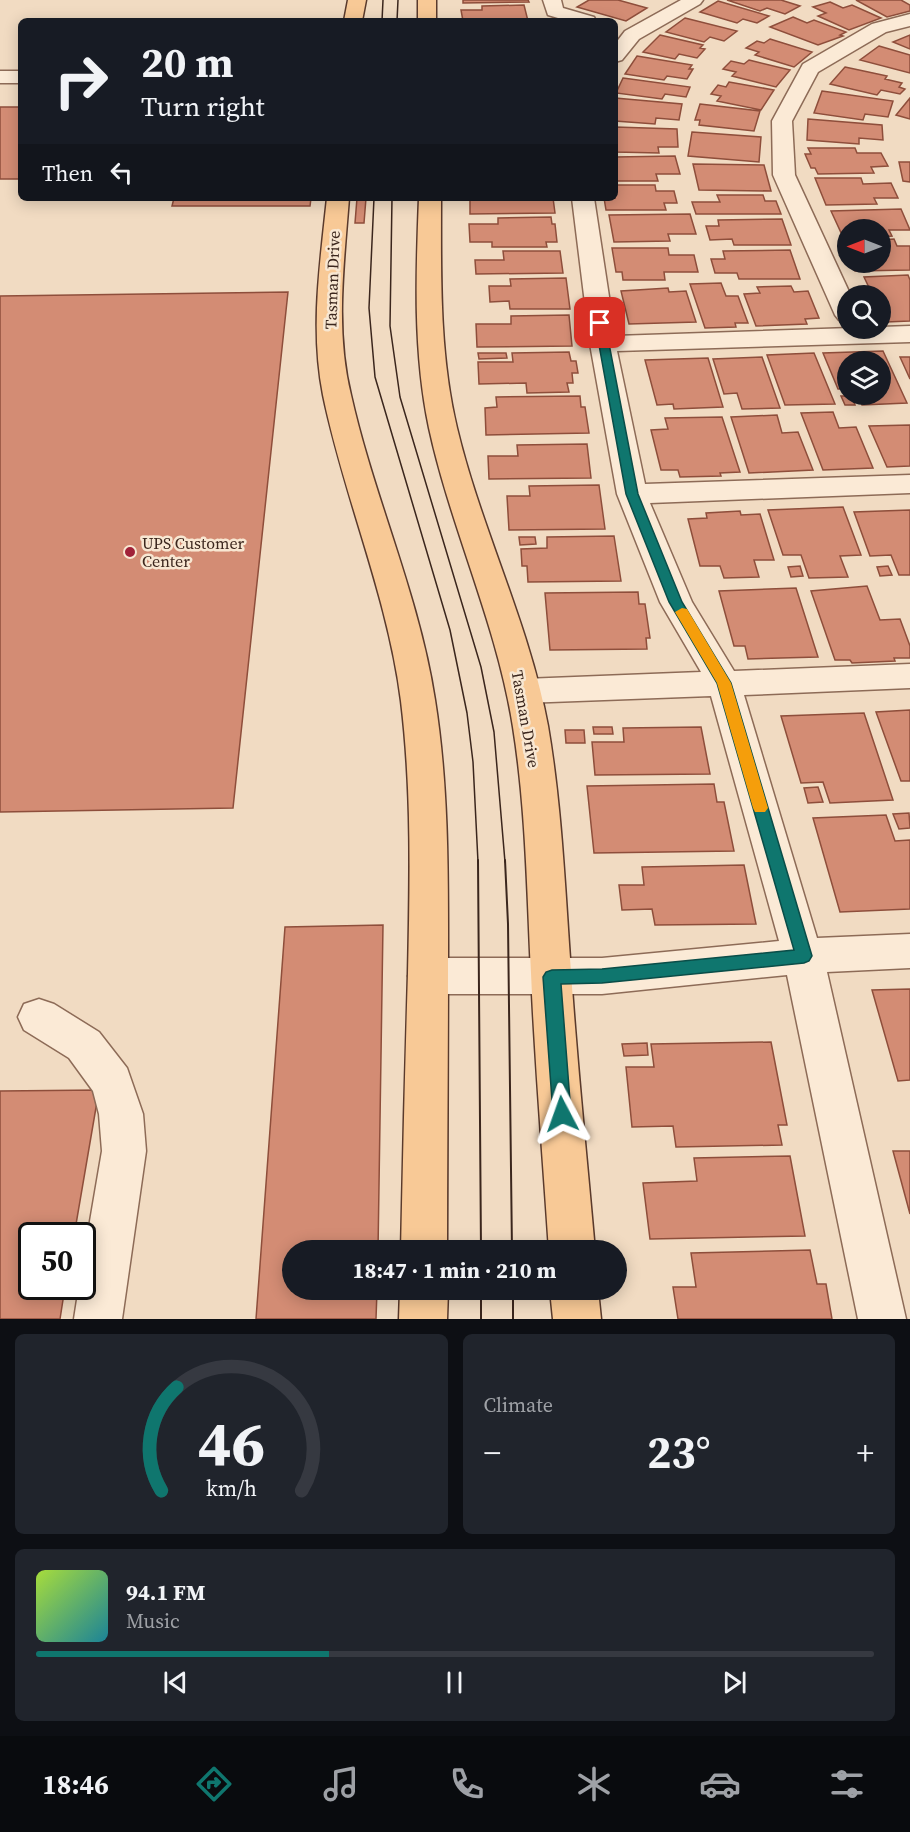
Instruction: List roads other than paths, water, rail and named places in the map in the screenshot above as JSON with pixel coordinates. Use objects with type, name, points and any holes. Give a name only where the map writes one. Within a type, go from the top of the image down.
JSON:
[{"type":"main road","points":[[354,18],[357,0]]},
{"type":"main road","points":[[427,0],[427,18]]},
{"type":"main road","name":"Tasman Drive","points":[[338,201],[328,306],[331,355],[337,395],[402,623],[418,699],[426,783],[429,858],[424,1240]]},
{"type":"main road","name":"Tasman Drive","points":[[430,201],[428,298],[431,347],[440,404],[450,457],[501,612],[524,691],[536,771],[544,851],[571,1240]]},
{"type":"main road","points":[[423,1319],[424,1300]]},
{"type":"main road","points":[[575,1300],[577,1319]]},
{"type":"street","points":[[552,0],[554,11],[577,18]]},
{"type":"street","points":[[618,47],[623,32],[694,0]]},
{"type":"street","points":[[837,291],[784,175],[782,121],[810,68],[879,28],[910,20]]},
{"type":"street","points":[[0,77],[18,77]]},
{"type":"street","points":[[584,201],[603,344],[632,494],[676,602],[724,683],[804,956],[882,1319]]},
{"type":"street","points":[[603,344],[837,327]]},
{"type":"street","points":[[891,331],[910,334]]},
{"type":"street","points":[[632,494],[910,484]]},
{"type":"street","points":[[524,691],[910,676]]},
{"type":"street","points":[[428,976],[602,976],[804,956],[910,951]]},
{"type":"street","points":[[39,1017],[84,1045],[112,1082],[121,1114],[124,1151],[98,1319]]},
{"type":"tram line","points":[[382,18],[383,0]]},
{"type":"tram line","points":[[397,18],[398,0]]},
{"type":"tram line","points":[[374,201],[369,308],[375,377],[450,630],[467,713],[473,762],[478,862]]},
{"type":"tram line","points":[[392,201],[390,326],[400,397],[481,667],[494,732],[505,862]]},
{"type":"tram line","points":[[478,860],[481,1240]]},
{"type":"tram line","points":[[505,860],[508,924],[512,1240]]},
{"type":"tram line","points":[[481,1300],[481,1319]]},
{"type":"tram line","points":[[513,1300],[513,1319]]},
{"type":"place","name":"UPS Customer Center","points":[[130,552]]}]
